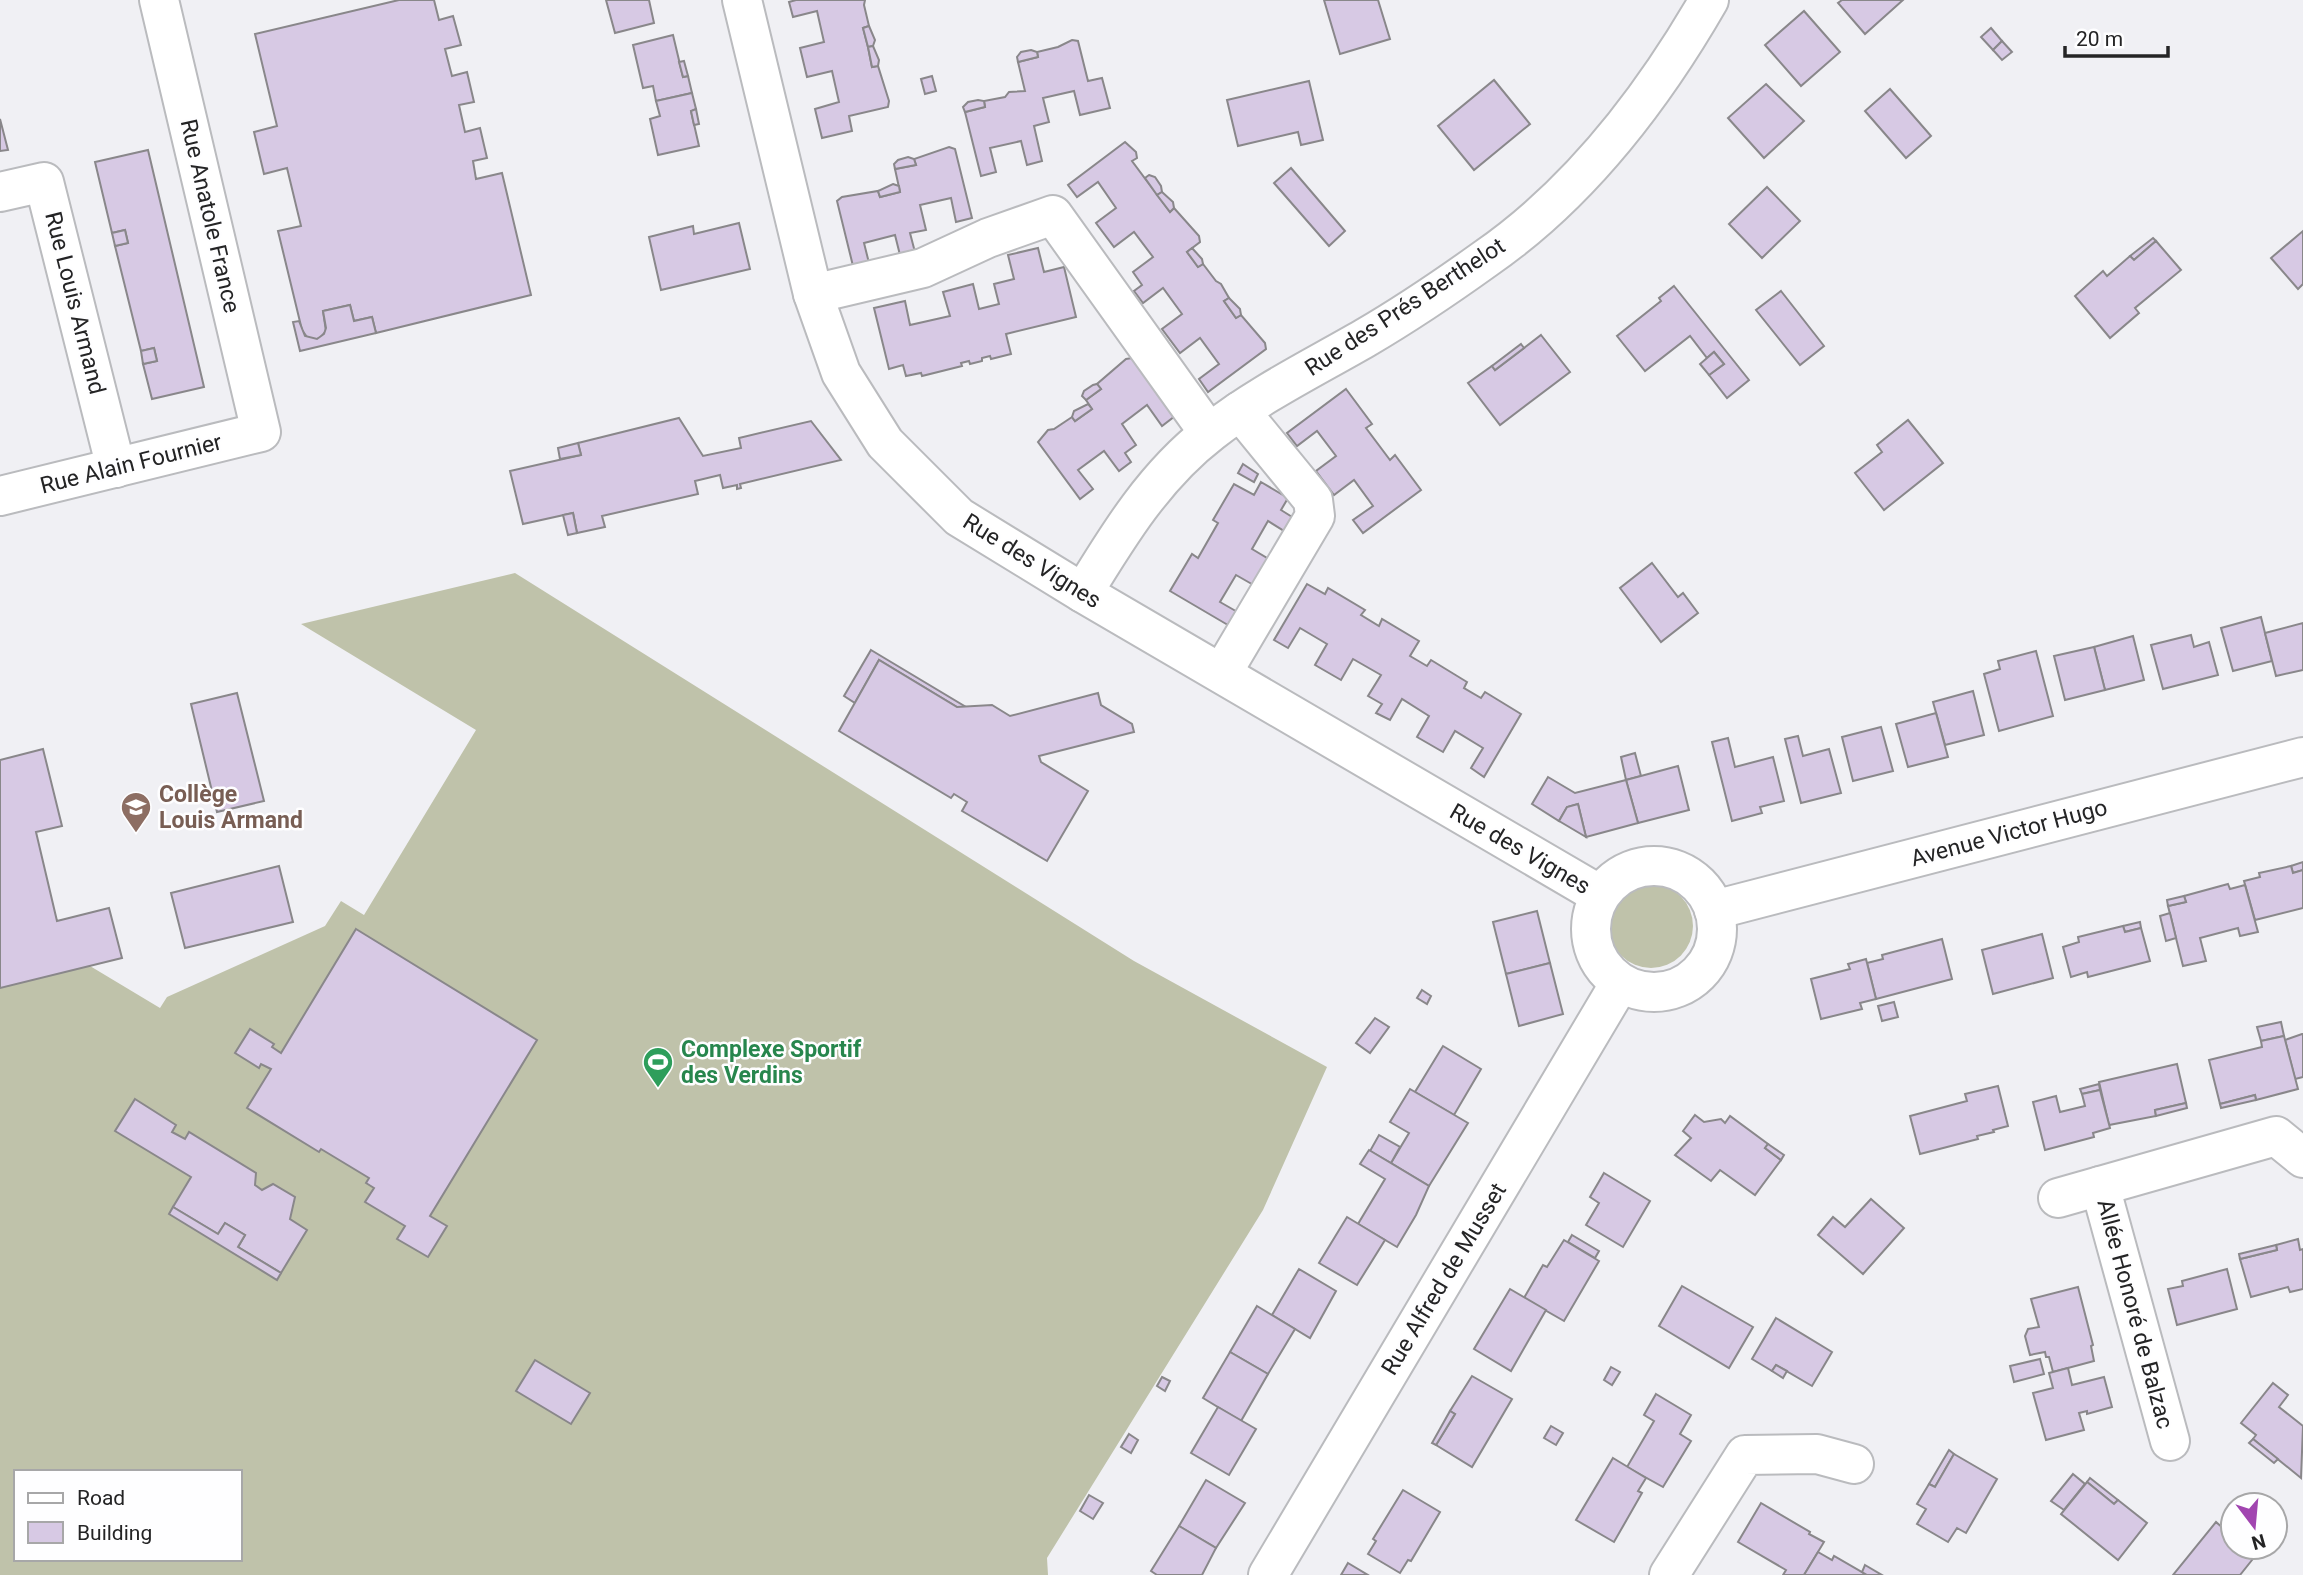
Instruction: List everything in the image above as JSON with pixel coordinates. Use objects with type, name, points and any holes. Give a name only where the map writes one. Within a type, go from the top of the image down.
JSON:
[{"type":"street","name":"Rue Anatole France","points":[[159,0],[261,432]]},
{"type":"street","name":"Rue des Vignes","points":[[742,0],[813,294],[841,373],[886,443],[959,517],[1083,593],[1600,895]]},
{"type":"street","name":"Rue des Prés Berthelot","points":[[1083,593],[1126,522],[1158,481],[1209,433],[1240,411],[1367,336],[1487,258],[1534,221],[1609,147],[1709,0]]},
{"type":"street","name":"Rue Louis Armand","points":[[0,192],[44,182],[116,468]]},
{"type":"street","points":[[813,294],[923,268],[988,238],[1054,215],[1209,433]]},
{"type":"street","points":[[1222,673],[1315,516],[1316,509],[1314,500],[1240,411]]},
{"type":"street","name":"Rue Alain Fournier","points":[[0,496],[261,432]]},
{"type":"street","name":"Avenue Victor Hugo","points":[[1714,910],[2303,757]]},
{"type":"street","points":[[1662,866],[1679,871],[1695,881],[1707,894],[1714,910],[1717,931],[1713,951],[1703,969],[1688,983],[1672,990],[1654,993],[1636,990],[1620,983],[1605,970],[1595,953],[1590,934],[1592,914],[1600,895],[1626,872],[1662,866]]},
{"type":"street","name":"Rue Alfred de Musset","points":[[1268,1575],[1620,983]]},
{"type":"street","name":"Allée Honoré de Balzac","points":[[2058,1198],[2276,1136],[2303,1158]]},
{"type":"street","name":"Allée Honoré de Balzac","points":[[2100,1186],[2170,1441]]},
{"type":"street","points":[[1669,1575],[1745,1455],[1817,1454],[1854,1464]]},
{"type":"green space","name":"Complexe Sportif des Verdins","points":[[515,573],[1134,961],[1327,1067],[1263,1210],[1047,1558],[1048,1575],[0,1575],[0,988],[90,966],[160,1008],[167,997],[325,926],[341,901],[364,915],[476,730],[301,624]]},
{"type":"green space","points":[[1651,884],[1667,887],[1681,896],[1690,910],[1693,926],[1690,942],[1681,956],[1667,965],[1651,968],[1635,965],[1621,956],[1612,942],[1609,926],[1612,910],[1621,896],[1635,887]]},
{"type":"building","points":[[399,0],[434,0],[439,20],[453,16],[461,45],[445,49],[452,76],[467,72],[474,102],[459,105],[465,132],[480,128],[487,158],[473,161],[476,179],[502,173],[531,295],[376,333],[372,317],[354,321],[350,305],[323,311],[326,331],[314,340],[307,337],[302,330],[278,231],[301,226],[287,168],[264,174],[254,132],[277,126],[255,34]]},
{"type":"building","points":[[606,0],[649,0],[654,23],[615,33]]},
{"type":"building","points":[[865,0],[869,26],[863,28],[872,67],[878,66],[889,101],[888,107],[849,116],[852,131],[822,138],[815,109],[839,102],[832,71],[807,77],[800,48],[824,42],[817,11],[793,17],[789,2]]},
{"type":"building","points":[[1324,0],[1378,0],[1390,39],[1340,54]]},
{"type":"building","points":[[1842,0],[1903,0],[1865,34],[1838,3]]},
{"type":"building","points":[[1804,11],[1840,52],[1801,86],[1765,45]]},
{"type":"building","points":[[869,26],[875,40],[873,46],[868,47],[863,28]]},
{"type":"building","points":[[1991,28],[2002,41],[1993,50],[1981,37]]},
{"type":"building","points":[[673,35],[683,77],[688,76],[692,93],[656,101],[653,86],[643,88],[633,45]]},
{"type":"building","points":[[1072,40],[1078,41],[1088,81],[1102,78],[1110,108],[1080,115],[1074,91],[1043,98],[1049,122],[1034,126],[1042,161],[1027,165],[1021,141],[990,148],[996,172],[981,176],[965,112],[985,107],[984,101],[1005,97],[1009,92],[1025,91],[1018,62],[1038,57],[1037,52]]},
{"type":"building","points":[[2002,41],[2012,52],[2002,60],[1993,50]]},
{"type":"building","points":[[873,46],[879,60],[878,66],[872,67],[868,47]]},
{"type":"building","points":[[1021,52],[1037,52],[1038,57],[1018,62],[1017,57]]},
{"type":"building","points":[[684,61],[688,76],[683,77],[679,62]]},
{"type":"building","points":[[932,76],[936,91],[925,94],[921,79]]},
{"type":"building","points":[[1494,80],[1530,124],[1474,170],[1438,126]]},
{"type":"building","points":[[1309,81],[1323,140],[1301,145],[1298,132],[1238,146],[1227,100]]},
{"type":"building","points":[[1766,84],[1804,121],[1764,158],[1728,118]]},
{"type":"building","points":[[1890,89],[1931,136],[1906,158],[1865,111]]},
{"type":"building","points":[[692,93],[696,109],[691,111],[699,146],[658,155],[650,119],[660,116],[656,101]]},
{"type":"building","points":[[984,101],[985,107],[965,112],[963,107],[968,102]]},
{"type":"building","points":[[696,109],[699,124],[694,125],[691,111]]},
{"type":"building","points":[[0,119],[8,150],[0,151]]},
{"type":"building","points":[[1125,142],[1136,152],[1137,158],[1132,161],[1170,212],[1174,208],[1199,236],[1200,242],[1187,252],[1198,267],[1203,264],[1221,284],[1229,298],[1224,301],[1236,318],[1241,315],[1265,343],[1266,349],[1208,392],[1199,379],[1219,364],[1200,338],[1180,353],[1162,329],[1182,314],[1163,288],[1143,303],[1134,291],[1142,285],[1133,272],[1153,257],[1134,232],[1114,247],[1096,223],[1116,208],[1098,182],[1077,197],[1068,185]]},
{"type":"building","points":[[949,147],[955,149],[972,218],[956,222],[951,198],[920,205],[926,230],[910,233],[916,256],[901,259],[895,235],[864,243],[870,267],[854,270],[837,201],[842,197],[878,191],[880,197],[900,192],[895,169],[916,165],[914,159]]},
{"type":"building","points":[[148,150],[204,387],[152,399],[143,364],[157,361],[154,348],[141,351],[115,246],[128,243],[125,230],[112,233],[95,162]]},
{"type":"building","points":[[908,157],[914,159],[916,165],[895,169],[894,164],[898,160]]},
{"type":"building","points":[[1291,168],[1345,231],[1329,246],[1274,183]]},
{"type":"building","points":[[1149,175],[1155,177],[1161,186],[1162,192],[1157,195],[1145,178]]},
{"type":"building","points":[[893,184],[899,186],[900,192],[880,197],[878,191]]},
{"type":"building","points":[[1767,187],[1800,221],[1762,258],[1729,224]]},
{"type":"building","points":[[1162,192],[1173,202],[1174,208],[1170,212],[1157,195]]},
{"type":"building","points":[[739,223],[750,269],[661,290],[649,237],[693,226],[694,234]]},
{"type":"building","points":[[125,230],[128,243],[115,246],[112,233]]},
{"type":"building","points":[[2303,231],[2303,284],[2298,289],[2271,258]]},
{"type":"building","points":[[2153,238],[2156,241],[2134,260],[2130,256]]},
{"type":"building","points":[[2156,241],[2181,270],[2135,308],[2139,313],[2110,338],[2075,296],[2103,271],[2107,276],[2130,256],[2134,260]]},
{"type":"building","points":[[1038,248],[1044,272],[1064,267],[1076,317],[1006,334],[1011,354],[991,359],[990,356],[970,364],[969,361],[961,363],[962,366],[922,376],[921,373],[906,376],[903,365],[889,369],[874,308],[905,301],[910,325],[950,316],[943,292],[973,284],[979,309],[999,304],[994,284],[1014,279],[1008,255]]},
{"type":"building","points":[[1192,248],[1202,259],[1203,264],[1198,267],[1187,252]]},
{"type":"building","points":[[1674,286],[1749,380],[1727,398],[1709,375],[1724,364],[1714,352],[1707,358],[1690,336],[1645,371],[1617,336],[1661,301],[1659,298]]},
{"type":"building","points":[[1781,291],[1824,346],[1800,365],[1756,310]]},
{"type":"building","points":[[1229,298],[1240,309],[1241,315],[1236,318],[1224,301]]},
{"type":"building","points":[[350,305],[354,321],[372,317],[376,333],[300,351],[293,322],[299,321],[305,336],[317,339],[324,334],[326,328],[323,311]]},
{"type":"building","points":[[1541,335],[1570,372],[1500,425],[1468,383],[1492,366],[1495,370]]},
{"type":"building","points":[[1521,344],[1524,348],[1495,370],[1492,366]]},
{"type":"building","points":[[154,348],[157,361],[143,364],[141,351]]},
{"type":"building","points":[[1714,352],[1724,364],[1709,375],[1700,364]]},
{"type":"building","points":[[1132,358],[1175,416],[1162,426],[1147,405],[1122,424],[1136,445],[1125,453],[1131,462],[1119,471],[1104,451],[1078,470],[1093,489],[1080,499],[1038,442],[1048,430],[1072,417],[1075,421],[1092,409],[1086,400],[1101,389],[1097,384],[1126,359]]},
{"type":"building","points":[[1097,384],[1101,389],[1086,400],[1082,396],[1084,391]]},
{"type":"building","points":[[1346,389],[1372,424],[1366,428],[1390,460],[1395,455],[1421,490],[1363,533],[1353,520],[1373,506],[1354,480],[1334,495],[1316,471],[1336,456],[1317,431],[1297,446],[1287,433]]},
{"type":"building","points":[[1088,404],[1092,409],[1075,421],[1072,417],[1074,411]]},
{"type":"building","points":[[679,418],[703,456],[741,448],[739,438],[811,421],[841,460],[740,484],[741,488],[737,489],[737,485],[723,488],[720,475],[695,481],[698,494],[602,516],[605,527],[577,533],[573,513],[523,524],[510,471],[581,455],[578,443]]},
{"type":"building","points":[[1908,420],[1943,463],[1884,510],[1855,473],[1882,452],[1877,445]]},
{"type":"building","points":[[578,443],[581,455],[560,459],[558,448]]},
{"type":"building","points":[[1243,464],[1258,474],[1254,482],[1238,473]]},
{"type":"building","points":[[1261,482],[1288,498],[1281,510],[1297,520],[1289,534],[1268,521],[1252,549],[1272,561],[1257,587],[1236,575],[1220,602],[1241,614],[1233,628],[1170,591],[1192,554],[1198,558],[1218,523],[1213,520],[1234,484],[1254,495]]},
{"type":"building","points":[[573,513],[577,533],[568,535],[563,515]]},
{"type":"building","points":[[1652,563],[1678,597],[1683,593],[1698,613],[1661,642],[1620,588]]},
{"type":"building","points":[[1307,584],[1325,594],[1328,588],[1365,610],[1361,615],[1379,626],[1382,619],[1419,641],[1410,656],[1427,666],[1431,660],[1467,682],[1464,688],[1481,698],[1485,692],[1521,714],[1484,777],[1471,768],[1483,748],[1455,731],[1443,752],[1417,737],[1429,716],[1402,699],[1390,720],[1376,713],[1382,704],[1368,696],[1381,675],[1353,659],[1341,680],[1315,665],[1327,644],[1300,628],[1288,648],[1274,640]]},
{"type":"building","points":[[2261,617],[2272,661],[2233,671],[2221,628]]},
{"type":"building","points":[[2303,623],[2303,670],[2276,676],[2265,633]]},
{"type":"building","points":[[2191,635],[2194,647],[2209,642],[2218,675],[2163,689],[2151,645]]},
{"type":"building","points":[[2133,636],[2144,680],[2105,690],[2094,647]]},
{"type":"building","points":[[2094,647],[2105,690],[2065,700],[2054,656]]},
{"type":"building","points":[[871,650],[966,707],[957,707],[879,660],[855,703],[844,696]]},
{"type":"building","points":[[2036,651],[2053,716],[1999,731],[1984,674],[2000,669],[1998,661]]},
{"type":"building","points":[[879,660],[957,707],[992,705],[1010,716],[1098,693],[1101,705],[1132,724],[1134,732],[1039,756],[1041,762],[1088,791],[1047,861],[962,811],[967,802],[954,794],[951,798],[839,731]]},
{"type":"building","points":[[1973,691],[1984,735],[1945,745],[1933,702]]},
{"type":"building","points":[[237,693],[264,801],[217,812],[191,704]]},
{"type":"building","points":[[1936,713],[1948,757],[1908,767],[1896,724]]},
{"type":"building","points":[[1881,727],[1893,771],[1853,781],[1842,737]]},
{"type":"building","points":[[1798,736],[1803,756],[1829,749],[1841,793],[1801,803],[1785,739]]},
{"type":"building","points":[[1728,738],[1735,767],[1773,757],[1784,801],[1760,807],[1762,813],[1732,821],[1712,742]]},
{"type":"building","points":[[43,749],[62,826],[36,832],[57,921],[109,908],[122,958],[0,988],[0,760]]},
{"type":"building","points":[[1635,753],[1641,776],[1626,780],[1621,757]]},
{"type":"building","points":[[1678,766],[1689,810],[1638,823],[1626,780]]},
{"type":"building","points":[[1548,777],[1575,793],[1626,780],[1638,823],[1586,837],[1578,804],[1567,807],[1559,821],[1532,804]]},
{"type":"building","points":[[1578,804],[1586,837],[1559,821],[1567,807]]},
{"type":"building","points":[[2303,862],[2303,870],[2293,873],[2291,866]]},
{"type":"building","points":[[279,866],[293,922],[185,948],[171,893]]},
{"type":"building","points":[[2291,866],[2293,873],[2303,870],[2303,908],[2255,920],[2244,881],[2260,877],[2259,873]]},
{"type":"building","points":[[2228,884],[2230,889],[2245,885],[2258,932],[2240,936],[2238,928],[2200,938],[2206,961],[2183,966],[2168,906],[2186,902],[2184,896]]},
{"type":"building","points":[[2184,896],[2186,902],[2168,906],[2167,900]]},
{"type":"building","points":[[1537,911],[1550,963],[1506,974],[1493,922]]},
{"type":"building","points":[[2170,913],[2176,938],[2166,941],[2160,916]]},
{"type":"building","points":[[2140,922],[2141,928],[2125,932],[2123,926]]},
{"type":"building","points":[[2123,926],[2125,932],[2141,928],[2150,961],[2088,977],[2087,972],[2071,977],[2063,947],[2079,942],[2078,937]]},
{"type":"building","points":[[356,929],[537,1040],[430,1216],[447,1226],[428,1257],[397,1239],[405,1226],[365,1202],[374,1188],[366,1183],[369,1178],[321,1149],[319,1152],[247,1108],[271,1069],[261,1064],[259,1068],[235,1053],[250,1029],[274,1044],[272,1047],[281,1053]]},
{"type":"building","points":[[2042,934],[2053,978],[1993,994],[1982,950]]},
{"type":"building","points":[[1942,939],[1952,979],[1876,999],[1867,963],[1883,959],[1882,955]]},
{"type":"building","points":[[1866,959],[1876,999],[1860,1003],[1862,1009],[1821,1019],[1811,979],[1850,969],[1848,964]]},
{"type":"building","points":[[1550,963],[1563,1014],[1519,1026],[1506,974]]},
{"type":"building","points":[[1422,990],[1431,996],[1427,1004],[1417,998]]},
{"type":"building","points":[[1894,1002],[1898,1017],[1882,1021],[1878,1006]]},
{"type":"building","points":[[1375,1018],[1389,1027],[1370,1053],[1356,1043]]},
{"type":"building","points":[[2281,1022],[2284,1036],[2261,1041],[2257,1027]]},
{"type":"building","points":[[2303,1034],[2303,1077],[2295,1079],[2285,1040]]},
{"type":"building","points":[[2284,1036],[2298,1089],[2256,1100],[2255,1095],[2220,1104],[2209,1060],[2262,1047],[2261,1041]]},
{"type":"building","points":[[1443,1046],[1481,1069],[1454,1115],[1415,1092]]},
{"type":"building","points":[[2177,1064],[2186,1103],[2155,1110],[2156,1116],[2109,1125],[2099,1082]]},
{"type":"building","points":[[2099,1084],[2100,1090],[2082,1094],[2080,1089]]},
{"type":"building","points":[[1998,1086],[2008,1126],[1977,1136],[1978,1139],[1920,1154],[1910,1116],[1967,1101],[1965,1094]]},
{"type":"building","points":[[1410,1089],[1468,1123],[1429,1186],[1391,1163],[1409,1133],[1390,1122]]},
{"type":"building","points":[[2100,1090],[2110,1128],[2093,1133],[2094,1137],[2045,1150],[2033,1102],[2056,1096],[2060,1112],[2085,1106],[2082,1094]]},
{"type":"building","points":[[2255,1095],[2256,1100],[2221,1108],[2220,1104]]},
{"type":"building","points":[[135,1099],[176,1125],[172,1132],[185,1139],[189,1132],[256,1173],[255,1185],[262,1190],[273,1184],[295,1197],[290,1219],[307,1230],[281,1273],[238,1247],[245,1235],[225,1223],[218,1234],[173,1207],[191,1177],[115,1131]]},
{"type":"building","points":[[2186,1103],[2187,1108],[2156,1116],[2155,1110]]},
{"type":"building","points":[[1695,1115],[1704,1122],[1721,1119],[1725,1123],[1730,1116],[1768,1144],[1765,1148],[1781,1160],[1755,1195],[1720,1170],[1711,1181],[1675,1155],[1691,1138],[1683,1131]]},
{"type":"building","points":[[1379,1135],[1400,1147],[1391,1163],[1370,1151]]},
{"type":"building","points":[[1768,1144],[1784,1155],[1781,1160],[1765,1148]]},
{"type":"building","points":[[1369,1150],[1429,1186],[1397,1247],[1358,1224],[1385,1179],[1360,1164]]},
{"type":"building","points":[[1604,1173],[1650,1201],[1623,1247],[1586,1225],[1599,1203],[1590,1197]]},
{"type":"building","points":[[1871,1199],[1904,1228],[1863,1274],[1818,1235],[1833,1217],[1845,1227]]},
{"type":"building","points":[[173,1207],[218,1234],[225,1223],[245,1235],[238,1247],[281,1273],[277,1280],[169,1214]]},
{"type":"building","points":[[1347,1217],[1385,1240],[1357,1285],[1319,1263]]},
{"type":"building","points":[[1572,1235],[1599,1251],[1595,1258],[1568,1242]]},
{"type":"building","points":[[2298,1239],[2300,1250],[2303,1249],[2303,1289],[2290,1292],[2288,1287],[2251,1297],[2240,1259],[2277,1250],[2276,1245]]},
{"type":"building","points":[[1564,1240],[1599,1261],[1564,1321],[1524,1298],[1543,1265],[1547,1267]]},
{"type":"building","points":[[2276,1245],[2277,1250],[2240,1259],[2239,1254]]},
{"type":"building","points":[[1299,1269],[1336,1291],[1310,1338],[1272,1315]]},
{"type":"building","points":[[2227,1269],[2237,1309],[2177,1325],[2168,1289],[2183,1286],[2182,1281]]},
{"type":"building","points":[[1682,1286],[1753,1327],[1729,1368],[1659,1326]]},
{"type":"building","points":[[2078,1287],[2093,1345],[2094,1361],[2053,1372],[2045,1352],[2030,1355],[2025,1336],[2028,1329],[2039,1327],[2031,1299]]},
{"type":"building","points":[[1510,1289],[1546,1310],[1511,1371],[1474,1349]]},
{"type":"building","points":[[1257,1306],[1295,1329],[1268,1374],[1230,1352]]},
{"type":"building","points":[[1776,1318],[1832,1352],[1812,1386],[1776,1365],[1772,1371],[1752,1359]]},
{"type":"building","points":[[1230,1352],[1268,1374],[1241,1421],[1203,1398]]},
{"type":"building","points":[[2040,1359],[2044,1374],[2014,1382],[2010,1366]]},
{"type":"building","points":[[535,1360],[590,1393],[571,1424],[516,1391]]},
{"type":"building","points":[[1776,1365],[1787,1371],[1783,1378],[1772,1371]]},
{"type":"building","points":[[1611,1367],[1620,1372],[1612,1385],[1604,1380]]},
{"type":"building","points":[[2068,1368],[2072,1385],[2104,1377],[2112,1407],[2087,1414],[2087,1411],[2079,1413],[2084,1430],[2046,1440],[2033,1393],[2053,1388],[2049,1373]]},
{"type":"building","points":[[1472,1376],[1512,1399],[1472,1467],[1436,1445],[1455,1414],[1450,1411]]},
{"type":"building","points":[[1162,1377],[1170,1381],[1165,1391],[1157,1386]]},
{"type":"building","points":[[2273,1383],[2288,1395],[2279,1407],[2303,1426],[2301,1478],[2253,1439],[2256,1435],[2241,1423]]},
{"type":"building","points":[[1656,1394],[1691,1415],[1680,1434],[1691,1441],[1663,1487],[1627,1467],[1654,1421],[1644,1415]]},
{"type":"building","points":[[1218,1407],[1256,1429],[1229,1475],[1191,1453]]},
{"type":"building","points":[[1450,1411],[1455,1414],[1436,1445],[1432,1443]]},
{"type":"building","points":[[1551,1426],[1563,1433],[1556,1445],[1544,1438]]},
{"type":"building","points":[[1129,1434],[1138,1440],[1131,1453],[1121,1447]]},
{"type":"building","points":[[2253,1439],[2278,1459],[2274,1463],[2249,1443]]},
{"type":"building","points":[[1949,1450],[1954,1454],[1935,1487],[1929,1484]]},
{"type":"building","points":[[1954,1454],[1997,1479],[1966,1533],[1957,1528],[1948,1542],[1917,1524],[1926,1509],[1917,1504],[1929,1484],[1935,1487]]},
{"type":"building","points":[[1613,1458],[1646,1478],[1638,1491],[1642,1493],[1614,1542],[1576,1520]]},
{"type":"building","points":[[2073,1474],[2085,1484],[2064,1510],[2051,1501]]},
{"type":"building","points":[[2090,1478],[2118,1500],[2114,1504],[2087,1482]]},
{"type":"building","points":[[1206,1480],[1245,1503],[1216,1548],[1179,1526]]},
{"type":"building","points":[[2087,1482],[2114,1504],[2118,1500],[2147,1523],[2118,1560],[2061,1514]]},
{"type":"building","points":[[1403,1490],[1440,1512],[1411,1561],[1408,1560],[1400,1573],[1368,1554],[1376,1541],[1373,1539]]},
{"type":"building","points":[[1089,1495],[1103,1503],[1093,1519],[1080,1511]]},
{"type":"building","points":[[1761,1503],[1824,1542],[1804,1575],[1783,1575],[1786,1570],[1738,1542]]},
{"type":"building","points":[[2216,1522],[2219,1525],[2219,1561],[2251,1561],[2240,1575],[2173,1575]]},
{"type":"building","points":[[1179,1526],[1216,1548],[1202,1575],[1157,1575],[1151,1571]]},
{"type":"building","points":[[1818,1552],[1832,1560],[1834,1556],[1867,1575],[1804,1575]]},
{"type":"building","points":[[1348,1563],[1368,1575],[1341,1575]]},
{"type":"building","points":[[1865,1565],[1882,1575],[1867,1575],[1862,1572]]},
{"type":"place","name":"Collège Louis Armand","points":[[136,834]]},
{"type":"place","name":"Complexe Sportif des Verdins","points":[[658,1089]]}]
